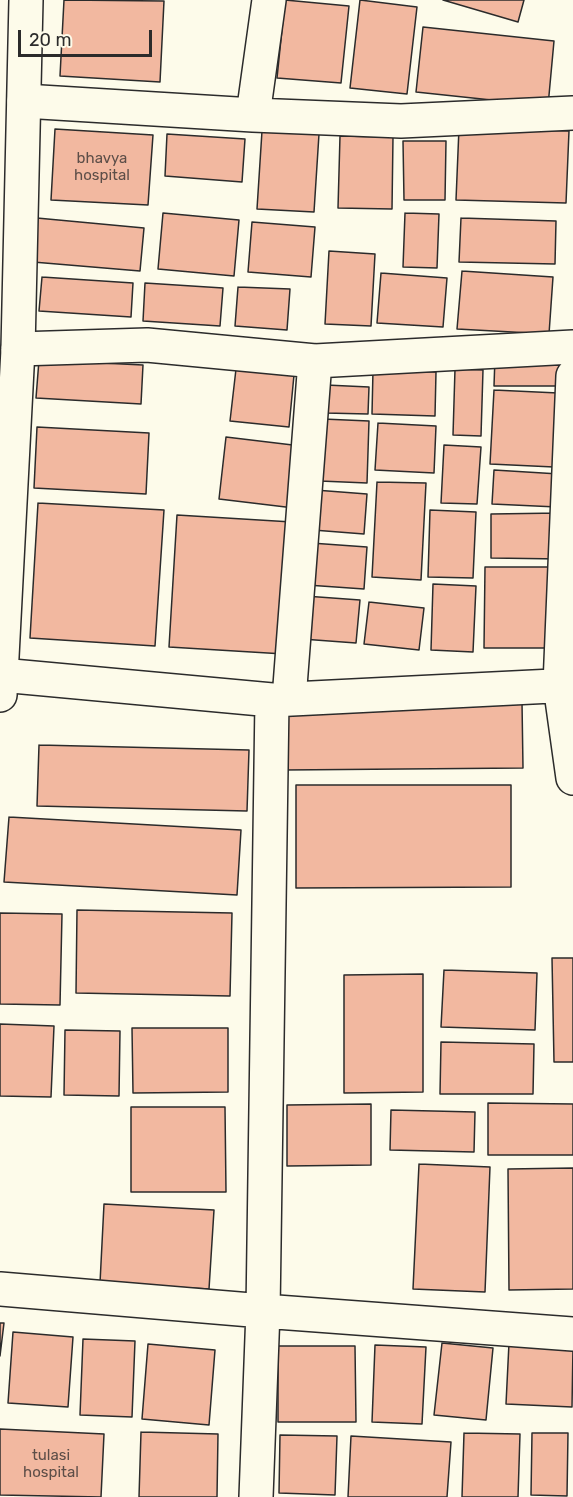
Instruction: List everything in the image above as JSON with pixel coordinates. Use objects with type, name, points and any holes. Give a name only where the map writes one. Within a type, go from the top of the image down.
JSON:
[{"type":"street","points":[[26,0],[18,349],[1,685],[281,700],[566,685]]},
{"type":"street","points":[[253,115],[269,0]]},
{"type":"street","points":[[24,100],[253,115],[401,121],[573,113]]},
{"type":"street","points":[[18,349],[147,345],[315,361],[573,347]]},
{"type":"street","points":[[256,1497],[281,700],[315,361]]},
{"type":"street","points":[[573,376],[566,685],[573,778]]},
{"type":"street","points":[[0,1289],[573,1334]]},
{"type":"building","points":[[64,0],[164,1],[160,82],[60,76]]},
{"type":"building","points":[[285,0],[349,6],[341,83],[277,78]]},
{"type":"building","points":[[360,0],[417,7],[407,94],[350,88]]},
{"type":"building","points":[[443,0],[524,0],[518,22]]},
{"type":"building","points":[[423,27],[554,41],[548,106],[416,92]]},
{"type":"building","points":[[459,128],[569,131],[566,203],[456,200]]},
{"type":"building","points":[[55,129],[153,135],[148,205],[51,200]]},
{"type":"building","points":[[262,131],[319,134],[314,212],[257,209]]},
{"type":"building","points":[[167,134],[245,139],[242,182],[165,176]]},
{"type":"building","points":[[340,136],[393,137],[392,209],[338,208]]},
{"type":"building","points":[[403,141],[446,141],[445,200],[404,200]]},
{"type":"building","points":[[163,213],[239,220],[234,276],[158,269]]},
{"type":"building","points":[[405,213],[439,214],[437,268],[403,267]]},
{"type":"building","points":[[37,218],[144,228],[140,271],[33,262]]},
{"type":"building","points":[[461,218],[556,221],[555,264],[459,262]]},
{"type":"building","points":[[252,222],[315,227],[311,277],[248,272]]},
{"type":"building","points":[[329,251],[375,254],[371,326],[325,324]]},
{"type":"building","points":[[462,271],[553,277],[549,334],[457,329]]},
{"type":"building","points":[[381,273],[447,278],[443,327],[377,323]]},
{"type":"building","points":[[42,277],[133,283],[131,317],[39,311]]},
{"type":"building","points":[[145,283],[223,288],[220,326],[143,321]]},
{"type":"building","points":[[238,287],[290,289],[287,330],[235,326]]},
{"type":"building","points":[[495,357],[569,358],[568,386],[494,386]]},
{"type":"building","points":[[39,360],[143,365],[141,404],[36,398]]},
{"type":"building","points":[[236,369],[294,375],[289,427],[230,421]]},
{"type":"building","points":[[455,369],[483,370],[481,436],[453,435]]},
{"type":"building","points":[[373,370],[436,372],[435,416],[372,414]]},
{"type":"building","points":[[326,385],[369,387],[368,414],[325,413]]},
{"type":"building","points":[[494,390],[558,393],[554,467],[490,464]]},
{"type":"building","points":[[323,419],[369,421],[367,483],[320,481]]},
{"type":"building","points":[[378,423],[436,426],[434,473],[375,470]]},
{"type":"building","points":[[37,427],[149,433],[146,494],[34,488]]},
{"type":"building","points":[[226,437],[301,446],[294,508],[219,499]]},
{"type":"building","points":[[444,445],[481,447],[477,504],[441,503]]},
{"type":"building","points":[[494,470],[559,474],[557,507],[492,504]]},
{"type":"building","points":[[377,482],[426,483],[421,580],[372,577]]},
{"type":"building","points":[[315,490],[367,494],[364,534],[313,530]]},
{"type":"building","points":[[38,503],[164,510],[155,646],[30,638]]},
{"type":"building","points":[[430,510],[476,512],[473,578],[428,577]]},
{"type":"building","points":[[560,513],[561,559],[491,558],[491,514]]},
{"type":"building","points":[[177,515],[292,522],[284,654],[169,647]]},
{"type":"building","points":[[311,543],[367,547],[364,589],[307,585]]},
{"type":"building","points":[[485,567],[555,567],[554,648],[484,648]]},
{"type":"building","points":[[433,584],[476,586],[473,652],[431,650]]},
{"type":"building","points":[[305,596],[360,600],[356,643],[302,639]]},
{"type":"building","points":[[369,602],[424,608],[419,650],[364,644]]},
{"type":"building","points":[[522,702],[523,768],[284,770],[283,706]]},
{"type":"building","points":[[39,745],[249,750],[247,811],[37,806]]},
{"type":"building","points":[[296,785],[511,785],[511,887],[296,888]]},
{"type":"building","points":[[9,817],[241,830],[237,895],[4,882]]},
{"type":"building","points":[[77,910],[232,913],[230,996],[76,993]]},
{"type":"building","points":[[0,913],[62,914],[60,1005],[0,1004]]},
{"type":"building","points":[[552,958],[573,958],[573,1062],[554,1062]]},
{"type":"building","points":[[444,970],[537,973],[535,1030],[441,1027]]},
{"type":"building","points":[[423,974],[423,1092],[344,1093],[344,975]]},
{"type":"building","points":[[0,1024],[54,1026],[51,1097],[0,1096]]},
{"type":"building","points":[[132,1028],[228,1028],[228,1092],[133,1093]]},
{"type":"building","points":[[65,1030],[120,1031],[119,1096],[64,1095]]},
{"type":"building","points":[[441,1042],[534,1044],[533,1094],[440,1094]]},
{"type":"building","points":[[488,1103],[573,1104],[573,1155],[488,1155]]},
{"type":"building","points":[[371,1104],[371,1165],[287,1166],[287,1105]]},
{"type":"building","points":[[131,1107],[225,1107],[226,1192],[131,1192]]},
{"type":"building","points":[[391,1110],[475,1112],[474,1152],[390,1150]]},
{"type":"building","points":[[419,1164],[490,1167],[485,1292],[413,1289]]},
{"type":"building","points":[[573,1168],[573,1289],[509,1290],[508,1169]]},
{"type":"building","points":[[104,1204],[214,1210],[209,1289],[100,1283]]},
{"type":"building","points":[[0,1323],[4,1323],[0,1356]]},
{"type":"building","points":[[13,1332],[73,1337],[68,1407],[8,1403]]},
{"type":"building","points":[[83,1339],[135,1341],[132,1417],[80,1415]]},
{"type":"building","points":[[442,1343],[493,1348],[486,1420],[434,1415]]},
{"type":"building","points":[[509,1343],[573,1346],[572,1407],[506,1404]]},
{"type":"building","points":[[148,1344],[215,1350],[209,1425],[142,1419]]},
{"type":"building","points":[[375,1345],[426,1347],[422,1424],[372,1422]]},
{"type":"building","points":[[278,1346],[355,1346],[356,1422],[278,1422]]},
{"type":"building","points":[[0,1429],[104,1434],[101,1497],[0,1495]]},
{"type":"building","points":[[141,1432],[218,1434],[217,1497],[139,1497]]},
{"type":"building","points":[[464,1433],[520,1434],[518,1497],[462,1497]]},
{"type":"building","points":[[532,1433],[568,1433],[567,1496],[531,1495]]},
{"type":"building","points":[[280,1435],[337,1436],[335,1495],[279,1493]]},
{"type":"building","points":[[351,1436],[451,1442],[447,1497],[348,1497]]}]
